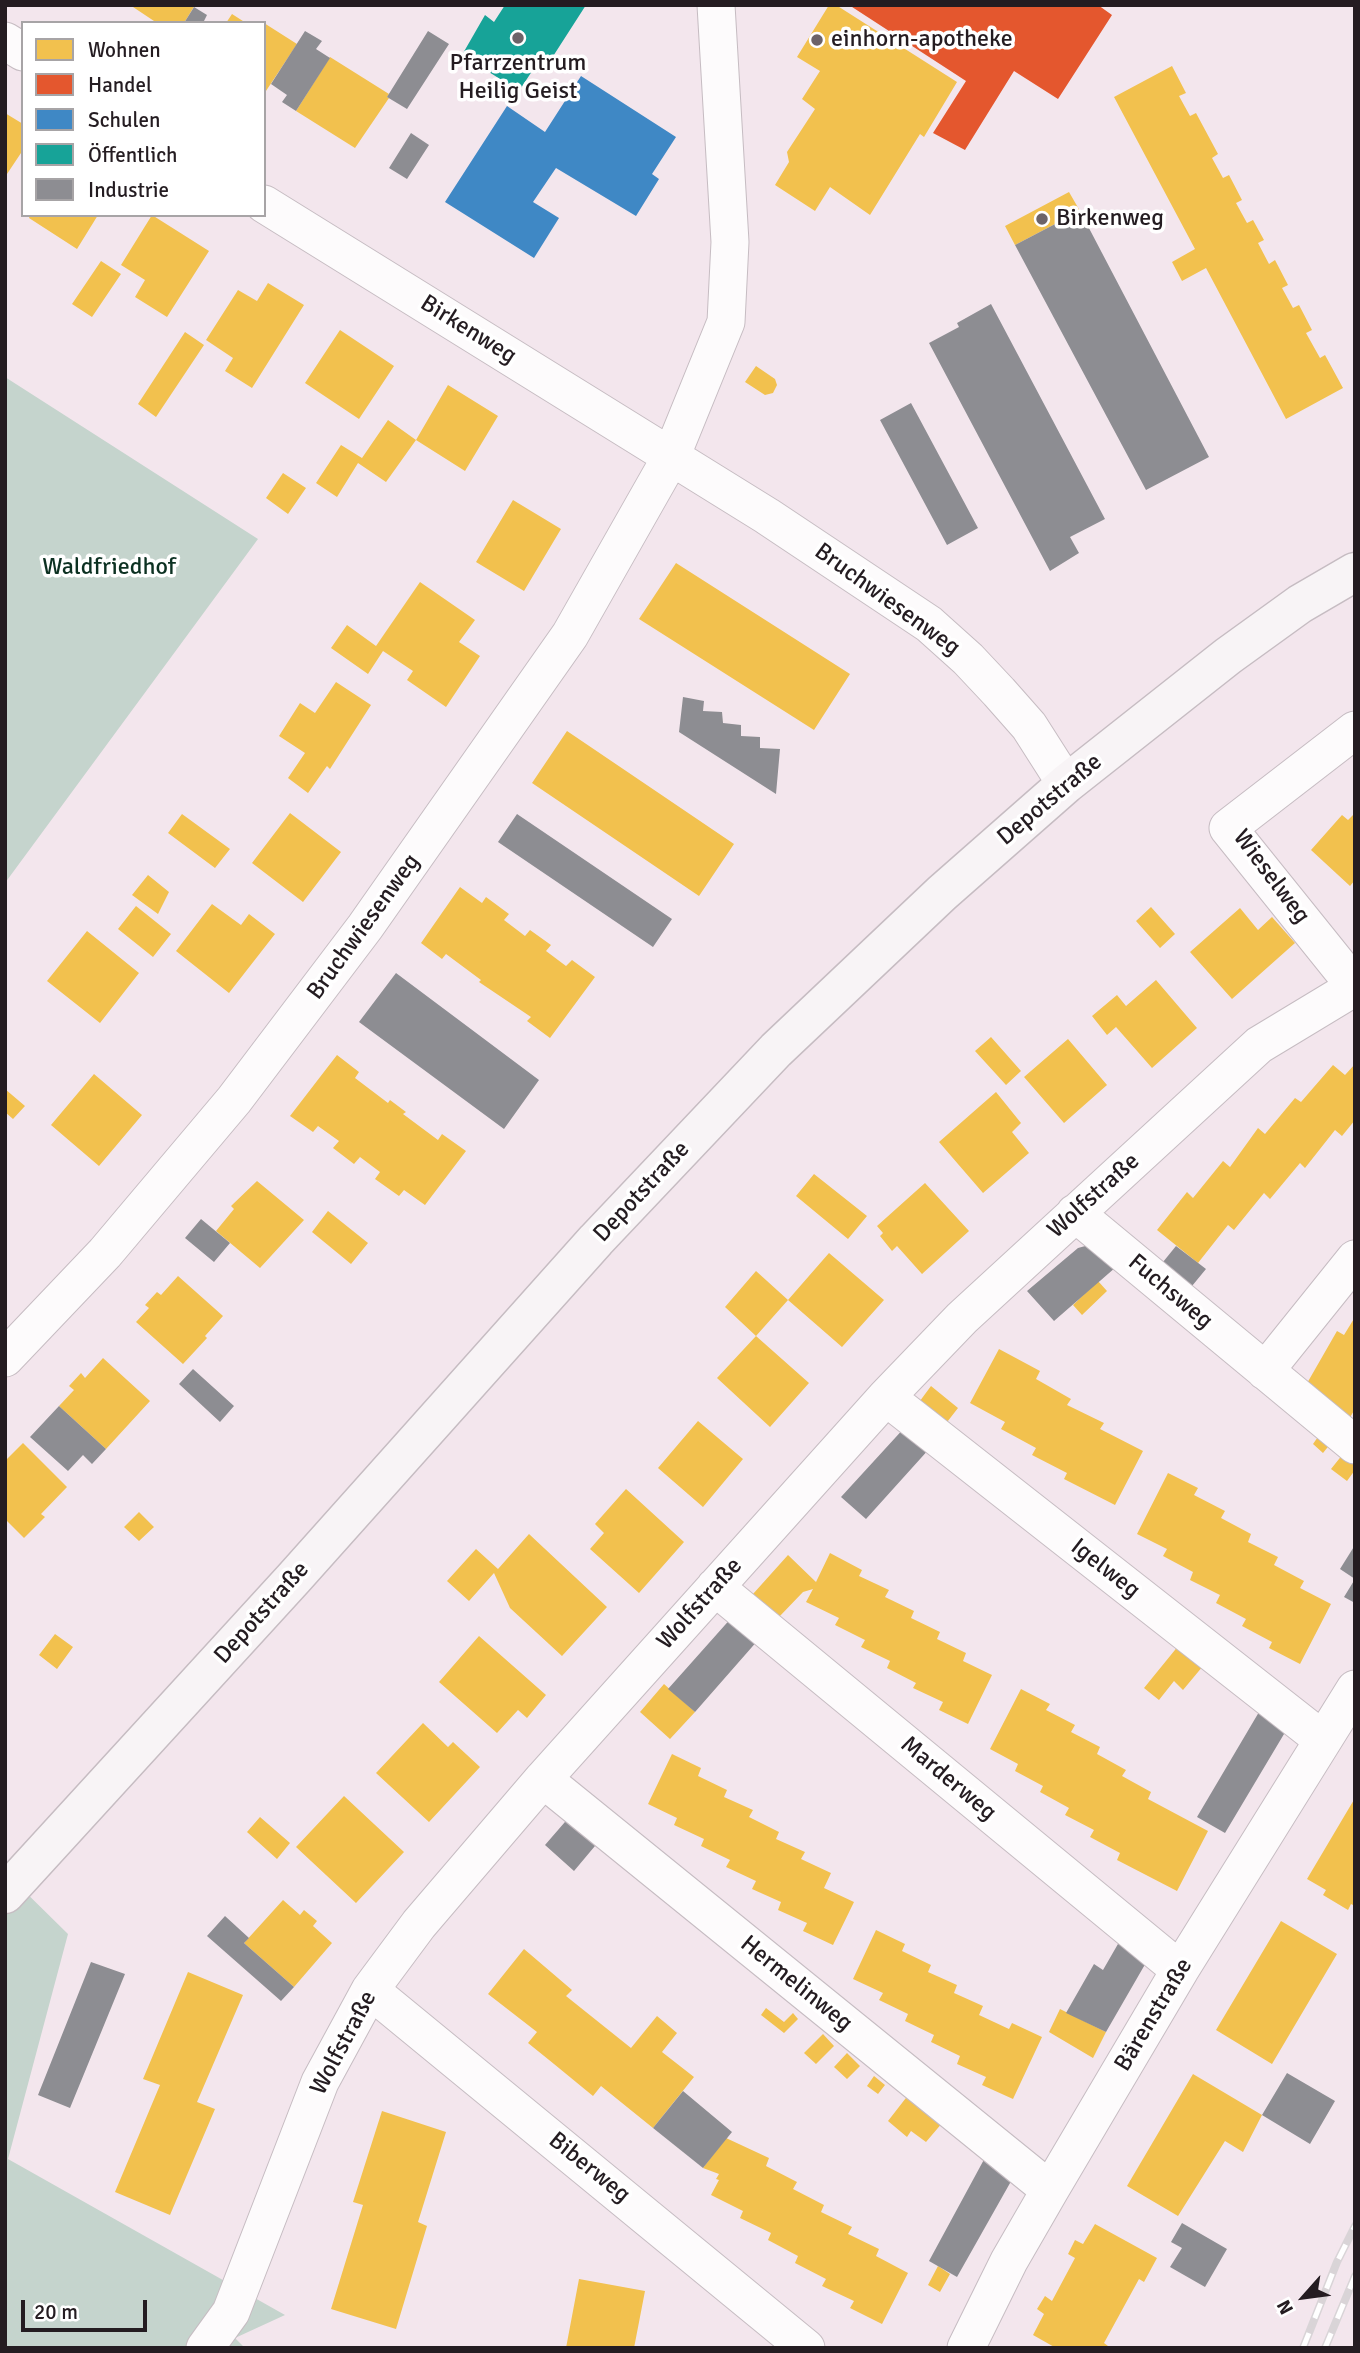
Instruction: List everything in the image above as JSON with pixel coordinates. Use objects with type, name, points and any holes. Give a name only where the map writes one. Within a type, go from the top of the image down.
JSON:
[{"type":"main road","name":"Depotstraße","points":[[5,1894],[294,1578],[596,1240],[776,1050],[942,893],[1066,784],[1228,656],[1300,604],[1355,572]]},
{"type":"street","name":"Bruchwiesenweg","points":[[5,1358],[105,1253],[234,1100],[365,928],[570,635],[671,457],[726,322],[730,242],[716,5]]},
{"type":"street","points":[[5,41],[21,51]]},
{"type":"street","name":"Birkenweg","points":[[266,205],[671,457]]},
{"type":"street","name":"Bruchwiesenweg","points":[[671,457],[767,516],[929,624],[968,659],[1007,700],[1029,726],[1066,784]]},
{"type":"street","name":"Wieselweg","points":[[1355,730],[1228,828],[1355,986]]},
{"type":"street","name":"Wolfstraße","points":[[205,2348],[231,2312],[320,2082],[370,1990],[419,1924],[543,1779],[715,1587],[886,1397],[962,1318],[1259,1045],[1355,986]]},
{"type":"street","name":"Fuchsweg","points":[[1075,1213],[1355,1445]]},
{"type":"street","points":[[1265,1371],[1355,1259]]},
{"type":"street","name":"Igelweg","points":[[886,1397],[1323,1740]]},
{"type":"street","name":"Marderweg","points":[[715,1587],[1180,1970]]},
{"type":"street","name":"Bärenstraße","points":[[966,2348],[1009,2261],[1050,2190],[1180,1970],[1355,1689]]},
{"type":"street","name":"Hermelinweg","points":[[543,1779],[1050,2190]]},
{"type":"street","name":"Biberweg","points":[[370,1990],[806,2348]]},
{"type":"green space","name":"Waldfriedhof","points":[[5,377],[258,539],[5,883]]},
{"type":"green space","points":[[5,1872],[68,1934],[8,2159],[285,2315],[235,2338],[245,2348],[5,2348]]},
{"type":"building: Wohnen","points":[[130,5],[195,5],[185,21],[154,21]]},
{"type":"building: Wohnen","points":[[829,5],[836,5],[957,82],[924,137],[920,134],[870,215],[830,187],[815,211],[775,185],[789,162],[787,152],[815,109],[802,99],[820,71],[797,57]]},
{"type":"building: Wohnen","points":[[232,14],[243,21],[227,21]]},
{"type":"building: Wohnen","points":[[266,24],[297,44],[266,91]]},
{"type":"building: Wohnen","points":[[330,57],[389,94],[389,98],[355,148],[296,111]]},
{"type":"building: Wohnen","points":[[1172,66],[1186,93],[1179,96],[1190,116],[1196,113],[1218,154],[1212,158],[1223,178],[1229,175],[1242,200],[1236,203],[1247,223],[1253,220],[1264,240],[1258,243],[1269,264],[1275,260],[1288,285],[1282,288],[1293,308],[1299,305],[1312,330],[1306,333],[1320,358],[1325,355],[1343,388],[1286,419],[1206,268],[1182,281],[1172,262],[1195,249],[1114,97]]},
{"type":"building: Wohnen","points":[[5,113],[21,123],[21,153],[5,177]]},
{"type":"building: Wohnen","name":"Birkenweg","points":[[1069,192],[1080,211],[1015,245],[1005,226]]},
{"type":"building: Wohnen","points":[[29,217],[97,217],[77,249]]},
{"type":"building: Wohnen","points":[[151,217],[155,217],[209,251],[167,317],[135,297],[145,280],[121,265]]},
{"type":"building: Wohnen","points":[[101,261],[121,274],[92,317],[72,304]]},
{"type":"building: Wohnen","points":[[268,283],[304,305],[252,388],[225,371],[233,358],[206,340],[238,290],[257,301]]},
{"type":"building: Wohnen","points":[[340,330],[394,366],[359,419],[305,383]]},
{"type":"building: Wohnen","points":[[185,332],[204,345],[156,417],[138,404]]},
{"type":"building: Wohnen","points":[[756,366],[775,379],[777,385],[773,393],[765,395],[745,382]]},
{"type":"building: Wohnen","points":[[448,385],[498,416],[465,471],[416,440]]},
{"type":"building: Wohnen","points":[[388,420],[416,440],[386,482],[358,463],[337,497],[316,483],[341,445],[362,458]]},
{"type":"building: Wohnen","points":[[283,473],[306,488],[288,514],[266,498]]},
{"type":"building: Wohnen","points":[[513,500],[561,529],[524,591],[476,562]]},
{"type":"building: Wohnen","points":[[676,563],[850,674],[814,730],[639,619]]},
{"type":"building: Wohnen","points":[[420,582],[475,620],[459,642],[480,656],[446,707],[407,680],[413,671],[383,651],[368,674],[331,648],[347,625],[376,646]]},
{"type":"building: Wohnen","points":[[336,682],[371,705],[330,769],[327,766],[308,793],[288,778],[305,753],[279,736],[300,703],[315,713]]},
{"type":"building: Wohnen","points":[[567,731],[734,844],[699,896],[532,783]]},
{"type":"building: Wohnen","points":[[290,813],[341,852],[303,902],[252,863]]},
{"type":"building: Wohnen","points":[[1355,813],[1355,880],[1350,886],[1311,850],[1342,815],[1348,820]]},
{"type":"building: Wohnen","points":[[182,814],[230,849],[215,868],[168,833]]},
{"type":"building: Wohnen","points":[[148,875],[169,892],[158,914],[132,895]]},
{"type":"building: Wohnen","points":[[460,887],[482,903],[486,897],[509,914],[504,920],[525,936],[530,930],[551,945],[546,951],[566,966],[572,960],[595,977],[550,1038],[527,1021],[531,1017],[479,982],[481,980],[446,954],[442,959],[421,943]]},
{"type":"building: Wohnen","points":[[212,904],[241,925],[249,914],[275,934],[229,993],[176,951]]},
{"type":"building: Wohnen","points":[[136,906],[171,934],[153,957],[118,929]]},
{"type":"building: Wohnen","points":[[1151,907],[1175,934],[1160,948],[1136,921]]},
{"type":"building: Wohnen","points":[[1240,908],[1258,930],[1272,917],[1295,943],[1232,999],[1190,952]]},
{"type":"building: Wohnen","points":[[87,931],[139,973],[100,1023],[47,981]]},
{"type":"building: Wohnen","points":[[1156,980],[1197,1028],[1152,1068],[1116,1027],[1107,1035],[1092,1016],[1117,995],[1126,1006]]},
{"type":"building: Wohnen","points":[[991,1037],[1021,1071],[1006,1085],[975,1051]]},
{"type":"building: Wohnen","points":[[1068,1039],[1107,1085],[1064,1123],[1024,1077]]},
{"type":"building: Wohnen","points":[[337,1055],[359,1072],[355,1078],[388,1103],[390,1100],[406,1112],[403,1114],[438,1140],[442,1134],[466,1151],[425,1205],[404,1190],[399,1196],[375,1179],[380,1172],[360,1157],[354,1164],[333,1148],[339,1141],[318,1126],[313,1132],[290,1116]]},
{"type":"building: Wohnen","points":[[1355,1064],[1355,1120],[1342,1136],[1335,1130],[1305,1168],[1300,1163],[1270,1199],[1264,1193],[1234,1230],[1228,1225],[1198,1263],[1157,1230],[1187,1192],[1193,1198],[1223,1161],[1230,1167],[1258,1128],[1265,1134],[1295,1098],[1301,1102],[1333,1065],[1345,1075]]},
{"type":"building: Wohnen","points":[[94,1074],[142,1115],[99,1166],[51,1125]]},
{"type":"building: Wohnen","points":[[5,1089],[25,1106],[13,1119],[5,1112]]},
{"type":"building: Wohnen","points":[[996,1092],[1021,1123],[1012,1132],[1029,1153],[983,1193],[939,1142]]},
{"type":"building: Wohnen","points":[[814,1174],[867,1216],[848,1239],[796,1196]]},
{"type":"building: Wohnen","points":[[257,1181],[304,1220],[260,1268],[216,1231],[234,1209],[231,1206]]},
{"type":"building: Wohnen","points":[[925,1183],[969,1231],[922,1274],[897,1246],[892,1251],[880,1236],[883,1233],[877,1226]]},
{"type":"building: Wohnen","points":[[328,1211],[368,1243],[351,1264],[312,1232]]},
{"type":"building: Wohnen","points":[[829,1253],[884,1300],[842,1347],[788,1300]]},
{"type":"building: Wohnen","points":[[756,1271],[788,1300],[756,1336],[725,1307]]},
{"type":"building: Wohnen","points":[[178,1276],[223,1316],[183,1364],[136,1322],[149,1308],[145,1305],[157,1292],[161,1295]]},
{"type":"building: Wohnen","points":[[1098,1281],[1107,1291],[1082,1315],[1073,1305]]},
{"type":"building: Wohnen","points":[[1355,1317],[1355,1409],[1346,1424],[1302,1392],[1337,1331],[1344,1335]]},
{"type":"building: Wohnen","points":[[756,1336],[809,1383],[770,1427],[717,1378]]},
{"type":"building: Wohnen","points":[[999,1349],[1040,1371],[1036,1379],[1071,1399],[1067,1405],[1104,1423],[1100,1429],[1143,1451],[1115,1505],[1064,1479],[1067,1473],[1032,1455],[1036,1448],[1001,1429],[1005,1422],[970,1403]]},
{"type":"building: Wohnen","points":[[103,1358],[150,1401],[106,1449],[59,1406],[74,1390],[69,1386],[81,1373],[85,1378]]},
{"type":"building: Wohnen","points":[[931,1386],[958,1408],[944,1426],[917,1405]]},
{"type":"building: Wohnen","points":[[698,1421],[743,1459],[703,1507],[658,1468]]},
{"type":"building: Wohnen","points":[[1320,1434],[1331,1443],[1323,1453],[1313,1444]]},
{"type":"building: Wohnen","points":[[23,1443],[67,1487],[41,1514],[45,1517],[24,1538],[5,1519],[5,1461]]},
{"type":"building: Wohnen","points":[[1343,1454],[1355,1463],[1355,1470],[1347,1481],[1331,1469]]},
{"type":"building: Wohnen","points":[[1168,1473],[1198,1488],[1194,1495],[1225,1511],[1221,1518],[1251,1534],[1248,1542],[1278,1557],[1274,1565],[1304,1581],[1300,1588],[1331,1604],[1300,1664],[1269,1648],[1272,1642],[1242,1626],[1246,1619],[1216,1603],[1220,1595],[1190,1580],[1193,1572],[1163,1556],[1167,1549],[1137,1534]]},
{"type":"building: Wohnen","points":[[626,1489],[684,1542],[639,1593],[590,1549],[604,1533],[595,1524]]},
{"type":"building: Wohnen","points":[[139,1512],[154,1527],[139,1541],[124,1527]]},
{"type":"building: Wohnen","points":[[529,1534],[607,1607],[562,1656],[510,1608],[494,1573],[469,1601],[447,1581],[476,1549],[498,1569]]},
{"type":"building: Wohnen","points":[[830,1553],[862,1570],[859,1576],[889,1590],[885,1597],[914,1611],[911,1618],[940,1632],[937,1639],[966,1653],[963,1661],[992,1675],[968,1724],[939,1710],[943,1702],[913,1688],[916,1683],[887,1668],[890,1661],[861,1647],[865,1640],[835,1625],[839,1618],[806,1602],[813,1589],[803,1592],[779,1617],[753,1594],[788,1555],[816,1582]]},
{"type":"building: Wohnen","points":[[55,1634],[73,1647],[57,1669],[39,1655]]},
{"type":"building: Wohnen","points":[[479,1636],[546,1695],[527,1718],[518,1710],[497,1733],[439,1682]]},
{"type":"building: Wohnen","points":[[1179,1645],[1203,1666],[1183,1690],[1174,1681],[1159,1700],[1144,1688]]},
{"type":"building: Wohnen","points":[[664,1684],[695,1712],[670,1739],[640,1712]]},
{"type":"building: Wohnen","points":[[1021,1689],[1050,1704],[1046,1710],[1075,1725],[1071,1732],[1100,1747],[1097,1754],[1126,1770],[1122,1776],[1151,1792],[1148,1799],[1208,1831],[1177,1891],[1117,1860],[1120,1853],[1090,1837],[1094,1830],[1065,1815],[1069,1808],[1040,1792],[1043,1786],[1015,1771],[1018,1764],[990,1749]]},
{"type":"building: Wohnen","points":[[423,1723],[448,1747],[453,1742],[480,1767],[429,1822],[376,1773]]},
{"type":"building: Wohnen","points":[[672,1754],[701,1768],[698,1776],[727,1790],[724,1797],[753,1810],[749,1817],[779,1832],[776,1839],[805,1852],[801,1859],[831,1873],[824,1888],[854,1902],[833,1945],[803,1931],[807,1923],[778,1910],[781,1902],[752,1889],[756,1881],[726,1867],[730,1860],[701,1846],[704,1839],[674,1825],[677,1818],[648,1804]]},
{"type":"building: Wohnen","points":[[344,1796],[404,1852],[356,1903],[296,1847]]},
{"type":"building: Wohnen","points":[[1355,1798],[1355,1906],[1351,1904],[1348,1910],[1323,1895],[1326,1890],[1307,1879]]},
{"type":"building: Wohnen","points":[[260,1817],[290,1843],[277,1859],[247,1832]]},
{"type":"building: Wohnen","points":[[283,1900],[300,1915],[304,1910],[317,1921],[313,1926],[332,1943],[294,1987],[244,1943]]},
{"type":"building: Wohnen","points":[[1281,1921],[1337,1954],[1272,2064],[1216,2030]]},
{"type":"building: Wohnen","points":[[876,1930],[905,1944],[902,1951],[931,1965],[928,1972],[957,1985],[954,1993],[983,2006],[979,2015],[1009,2029],[1012,2023],[1042,2037],[1013,2099],[982,2085],[986,2077],[957,2064],[960,2056],[931,2042],[934,2035],[905,2021],[908,2014],[879,2000],[883,1993],[853,1979]]},
{"type":"building: Wohnen","points":[[524,1949],[572,1990],[566,1996],[631,2048],[657,2016],[677,2033],[662,2052],[694,2077],[653,2128],[601,2086],[593,2096],[528,2043],[537,2032],[488,1994]]},
{"type":"building: Wohnen","points":[[188,1972],[243,1995],[197,2102],[215,2109],[170,2215],[115,2192],[160,2085],[143,2079]]},
{"type":"building: Wohnen","points":[[766,2008],[784,2022],[793,2013],[798,2019],[784,2033],[761,2015]]},
{"type":"building: Wohnen","points":[[1060,2009],[1106,2032],[1093,2058],[1049,2032]]},
{"type":"building: Wohnen","points":[[823,2034],[834,2046],[816,2064],[804,2053]]},
{"type":"building: Wohnen","points":[[847,2053],[860,2066],[847,2079],[834,2067]]},
{"type":"building: Wohnen","points":[[1193,2074],[1262,2115],[1243,2152],[1225,2141],[1178,2216],[1127,2186]]},
{"type":"building: Wohnen","points":[[874,2076],[885,2085],[878,2094],[867,2086]]},
{"type":"building: Wohnen","points":[[909,2094],[943,2122],[926,2142],[911,2131],[907,2137],[888,2121]]},
{"type":"building: Wohnen","points":[[382,2111],[446,2132],[418,2222],[427,2226],[396,2329],[331,2309],[363,2205],[353,2202]]},
{"type":"building: Wohnen","points":[[726,2138],[769,2158],[766,2166],[797,2182],[793,2189],[824,2205],[821,2212],[852,2227],[848,2234],[879,2249],[876,2256],[908,2273],[882,2324],[850,2308],[854,2301],[822,2286],[826,2279],[795,2263],[798,2256],[768,2240],[771,2233],[740,2218],[743,2211],[711,2195],[719,2180],[716,2179],[719,2174],[703,2168]]},
{"type":"building: Wohnen","points":[[1095,2224],[1157,2258],[1144,2282],[1139,2279],[1104,2343],[1107,2348],[1056,2348],[1033,2335],[1044,2314],[1037,2309],[1045,2296],[1052,2301],[1075,2258],[1068,2254],[1075,2240],[1083,2244]]},
{"type":"building: Wohnen","points":[[938,2266],[950,2274],[940,2292],[928,2285]]},
{"type":"building: Wohnen","points":[[579,2279],[645,2291],[634,2348],[566,2348]]},
{"type":"building: Handel","points":[[849,5],[1098,5],[1112,15],[1058,99],[1014,71],[965,150],[933,133],[966,81]]},
{"type":"building: Schulen","points":[[581,76],[676,137],[652,174],[659,179],[636,216],[556,168],[533,202],[559,218],[534,258],[445,202],[507,106],[545,132]]},
{"type":"building: Öffentlich","name":"Pfarrzentrum Heilig Geist","points":[[505,5],[586,5],[550,61],[542,56],[519,91],[462,55],[485,15],[494,22]]},
{"type":"building: Industrie","points":[[194,7],[207,15],[204,21],[185,21]]},
{"type":"building: Industrie","points":[[305,31],[322,41],[316,49],[330,58],[296,111],[282,102],[287,95],[271,84]]},
{"type":"building: Industrie","points":[[428,31],[449,44],[407,109],[387,97]]},
{"type":"building: Industrie","points":[[411,133],[429,145],[407,179],[389,168]]},
{"type":"building: Industrie","points":[[1080,211],[1209,457],[1146,490],[1015,245]]},
{"type":"building: Industrie","points":[[991,304],[1105,519],[1070,537],[1079,553],[1050,571],[929,343],[959,327],[957,323]]},
{"type":"building: Industrie","points":[[911,403],[978,528],[947,545],[880,420]]},
{"type":"building: Industrie","points":[[683,697],[704,701],[703,711],[722,712],[723,723],[741,725],[741,736],[760,737],[760,748],[780,749],[776,794],[679,732]]},
{"type":"building: Industrie","points":[[517,814],[672,919],[653,947],[498,842]]},
{"type":"building: Industrie","points":[[396,973],[539,1080],[504,1129],[359,1022]]},
{"type":"building: Industrie","points":[[201,1219],[230,1243],[214,1262],[185,1238]]},
{"type":"building: Industrie","points":[[1089,1245],[1116,1267],[1054,1321],[1027,1291],[1078,1248]]},
{"type":"building: Industrie","points":[[1176,1246],[1206,1269],[1192,1286],[1163,1262]]},
{"type":"building: Industrie","points":[[193,1369],[234,1406],[220,1422],[179,1384]]},
{"type":"building: Industrie","points":[[59,1406],[106,1449],[92,1464],[83,1455],[68,1471],[30,1437]]},
{"type":"building: Industrie","points":[[906,1426],[930,1448],[866,1519],[841,1497]]},
{"type":"building: Industrie","points":[[1355,1545],[1355,1579],[1340,1569]]},
{"type":"building: Industrie","points":[[1355,1579],[1355,1603],[1344,1597]]},
{"type":"building: Industrie","points":[[733,1616],[759,1639],[695,1712],[668,1689]]},
{"type":"building: Industrie","points":[[1259,1712],[1287,1729],[1225,1833],[1197,1817]]},
{"type":"building: Industrie","points":[[571,1815],[600,1840],[574,1871],[545,1845]]},
{"type":"building: Industrie","points":[[225,1916],[249,1938],[244,1943],[294,1987],[281,2001],[207,1936]]},
{"type":"building: Industrie","points":[[1122,1937],[1151,1954],[1106,2032],[1066,2013],[1094,1964],[1103,1970]]},
{"type":"building: Industrie","points":[[91,1962],[125,1974],[70,2108],[38,2095]]},
{"type":"building: Industrie","points":[[1287,2073],[1335,2101],[1310,2144],[1262,2115]]},
{"type":"building: Industrie","points":[[683,2091],[732,2132],[703,2168],[653,2128]]},
{"type":"building: Industrie","points":[[987,2154],[1014,2176],[957,2277],[929,2261]]},
{"type":"building: Industrie","points":[[1182,2223],[1227,2249],[1205,2287],[1170,2267],[1182,2248],[1171,2242]]},
{"type":"railway","points":[[1303,2348],[1337,2262],[1355,2226]]},
{"type":"railway","points":[[1325,2348],[1355,2276]]},
{"type":"place","name":"Pfarrzentrum Heilig Geist","points":[[518,38]]},
{"type":"place","name":"einhorn-apotheke","points":[[817,40]]},
{"type":"place","name":"Birkenweg","points":[[1042,219]]}]
